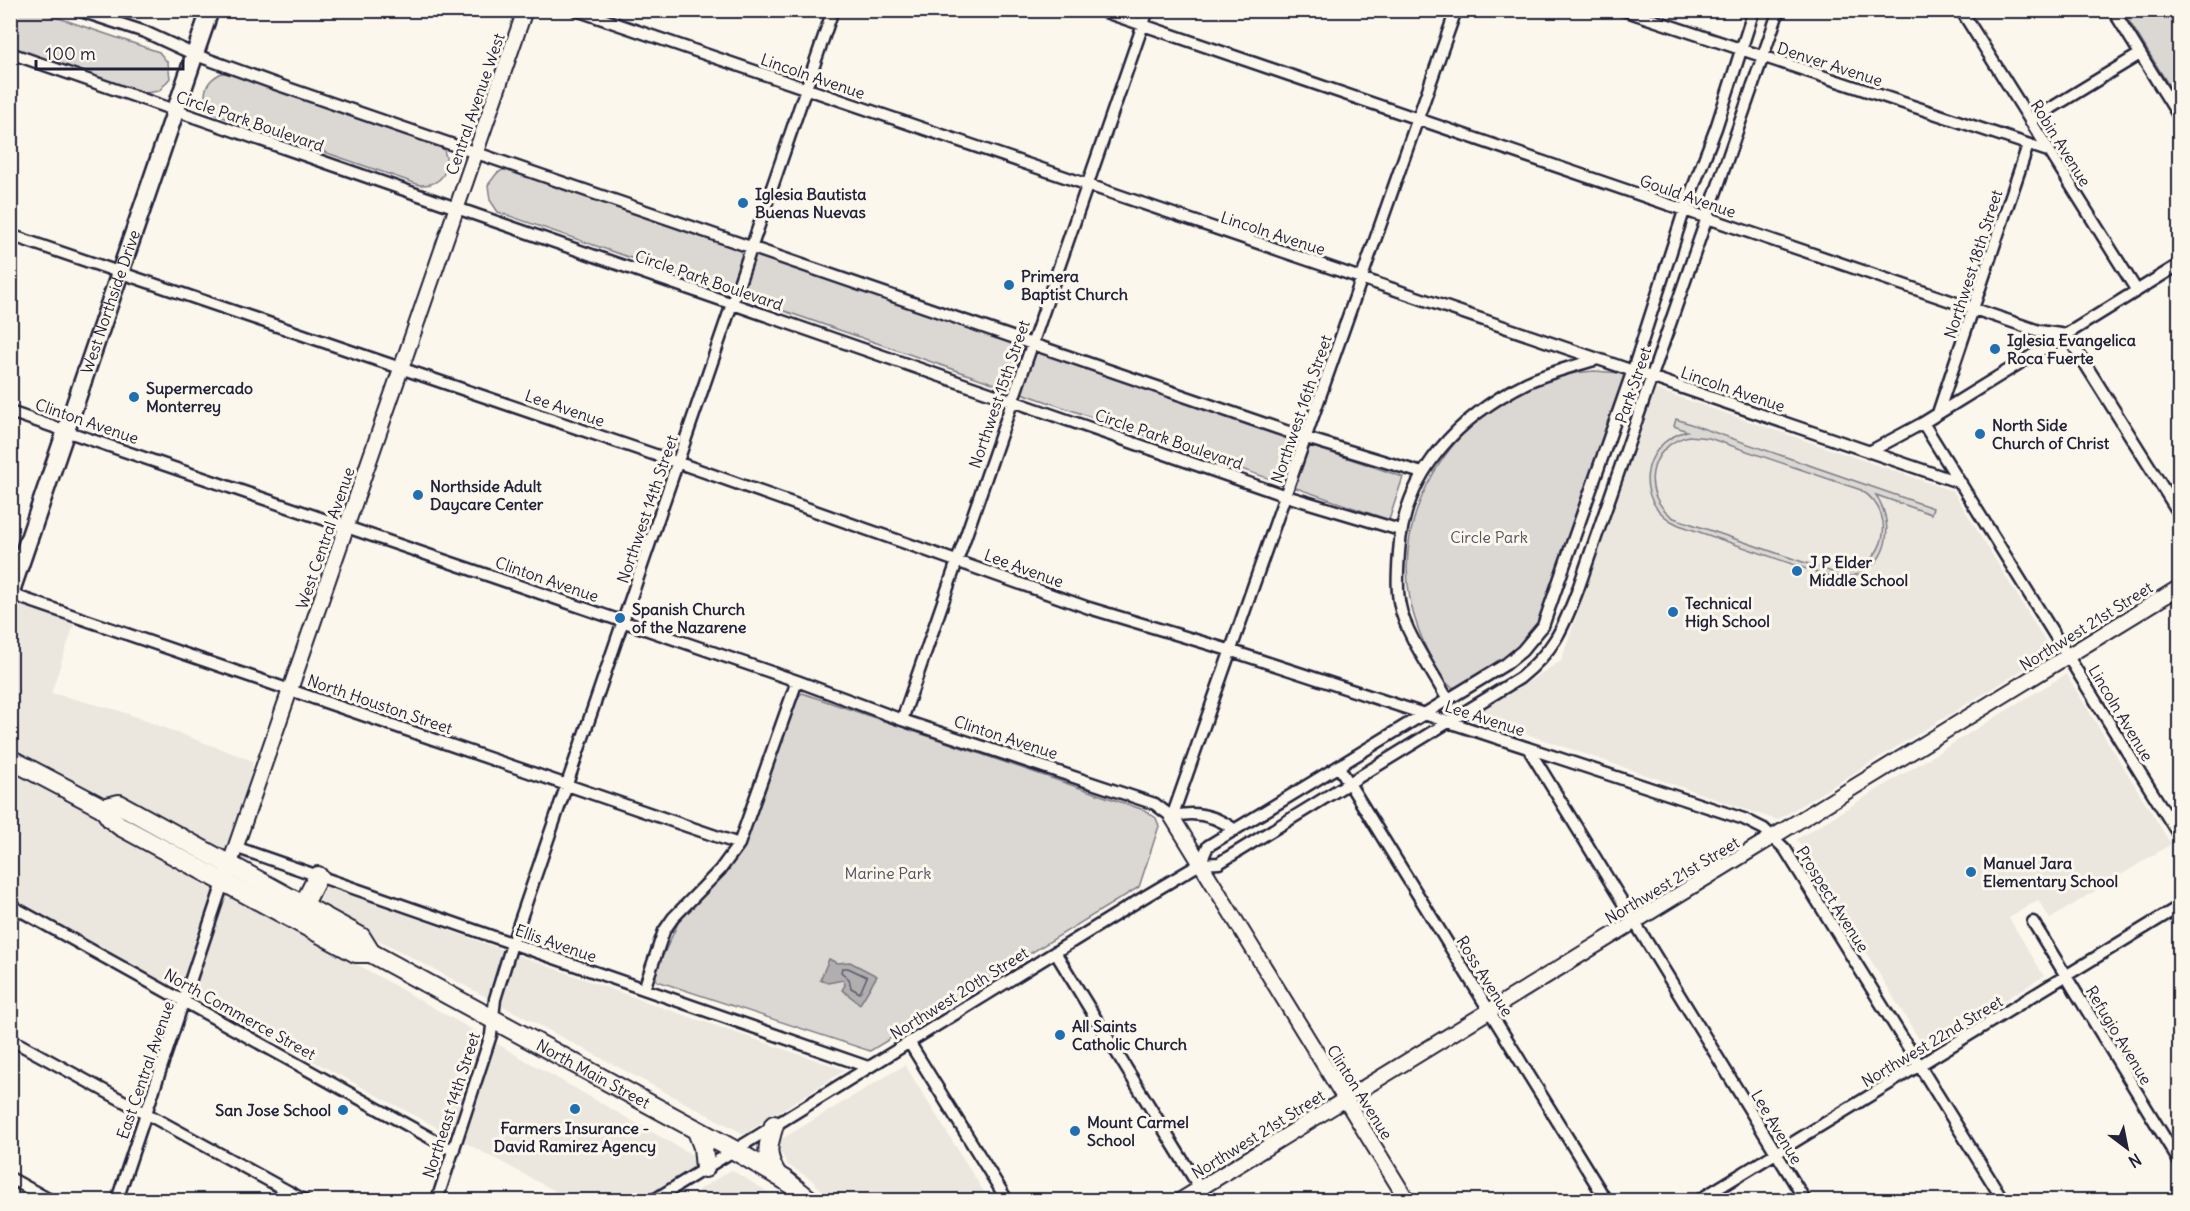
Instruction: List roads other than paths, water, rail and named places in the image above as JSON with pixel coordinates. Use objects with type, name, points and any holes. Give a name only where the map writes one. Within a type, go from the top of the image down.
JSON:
[{"type":"main road","name":"West Northside Drive","points":[[11,594],[176,111],[193,54],[210,10]]},
{"type":"main road","name":"North Main Street","points":[[10,759],[103,808],[120,826],[303,906],[361,937],[371,953]]},
{"type":"main road","name":"North Main Street","points":[[227,873],[356,952],[371,953],[734,1150],[777,1175],[810,1200]]},
{"type":"main road","points":[[303,906],[318,876]]},
{"type":"main road","points":[[774,1125],[769,1142],[769,1161],[777,1175]]},
{"type":"main road","points":[[697,1131],[703,1147],[705,1168]]},
{"type":"street","points":[[78,10],[145,32],[193,54],[475,152],[1033,342],[1306,438],[1422,473]]},
{"type":"street","name":"Central Avenue West","points":[[457,208],[525,10]]},
{"type":"street","name":"Lincoln Avenue","points":[[576,10],[1086,187],[1652,376],[1961,483]]},
{"type":"street","name":"Northwest 14th Street","points":[[493,1019],[495,999],[512,944],[734,305],[833,10]]},
{"type":"street","name":"Gould Avenue","points":[[1099,10],[1705,219],[2039,331],[2067,335]]},
{"type":"street","name":"Northwest 15th Street","points":[[902,720],[1148,10]]},
{"type":"street","name":"Northwest 16th Street","points":[[1172,817],[1456,10]]},
{"type":"street","name":"Denver Avenue","points":[[1623,10],[1761,58],[2028,145]]},
{"type":"street","name":"Park Street","points":[[1422,715],[1506,664],[1522,651],[1543,626],[1633,370],[1683,211],[1716,128],[1754,10]]},
{"type":"street","name":"Park Street","points":[[1450,721],[1520,678],[1538,663],[1557,640],[1577,592],[1779,10]]},
{"type":"street","name":"Robin Avenue","points":[[1961,10],[2137,291]]},
{"type":"street","points":[[2113,10],[2180,118]]},
{"type":"street","name":"Circle Park Boulevard","points":[[10,53],[1286,496],[1401,530]]},
{"type":"street","points":[[2030,121],[2140,54]]},
{"type":"street","points":[[2028,145],[2048,151]]},
{"type":"street","name":"Northwest 18th Street","points":[[1938,413],[2028,145]]},
{"type":"street","name":"West Central Avenue","points":[[227,873],[457,208]]},
{"type":"street","name":"Lee Avenue","points":[[10,234],[122,270],[401,369],[679,463],[1089,608],[1232,651],[1528,748],[1805,1200]]},
{"type":"street","points":[[1869,452],[1923,423],[2180,264]]},
{"type":"street","points":[[2067,335],[2180,515]]},
{"type":"street","points":[[1448,700],[1400,608],[1398,574],[1401,530],[1412,493],[1422,473],[1445,441],[1499,399],[1542,376],[1598,359]]},
{"type":"street","name":"Clinton Avenue","points":[[10,412],[797,681],[902,720],[1155,804],[1172,817],[1407,1200]]},
{"type":"street","name":"Lincoln Avenue","points":[[1923,423],[2180,837]]},
{"type":"street","name":"Northwest 21st Street","points":[[1181,1200],[1204,1195],[1345,1100],[2180,587]]},
{"type":"street","name":"North Houston Street","points":[[11,594],[739,844]]},
{"type":"street","points":[[644,989],[653,958],[669,924],[720,870],[739,844],[797,681]]},
{"type":"street","name":"Northwest 20th Street","points":[[1200,864],[1208,846],[1422,715]]},
{"type":"street","name":"Northwest 20th Street","points":[[654,1200],[1200,864],[1218,862],[1450,721]]},
{"type":"street","name":"Prospect Avenue","points":[[1528,748],[1744,819],[1774,838],[1785,849],[2003,1200]]},
{"type":"street","name":"Ross Avenue","points":[[1339,767],[1606,1200]]},
{"type":"street","points":[[1172,817],[1194,812],[1224,822],[1235,830]]},
{"type":"street","name":"Ellis Avenue","points":[[235,847],[868,1067]]},
{"type":"street","name":"East Central Avenue","points":[[117,1200],[227,873]]},
{"type":"street","name":"North Commerce Street","points":[[10,905],[454,1150]]},
{"type":"street","name":"Northwest 22nd Street","points":[[1699,1200],[2180,906]]},
{"type":"street","name":"Refugio Avenue","points":[[2033,922],[2180,1163]]},
{"type":"street","points":[[1055,952],[1204,1195]]},
{"type":"street","name":"Northeast 14th Street","points":[[437,1200],[491,1035],[493,1019]]},
{"type":"street","points":[[10,1039],[304,1200]]},
{"type":"street","points":[[909,1042],[1007,1200]]},
{"type":"street","points":[[10,1178],[50,1200]]},
{"type":"water","points":[[829,959],[837,963],[850,962],[877,976],[860,1004],[842,990],[845,985],[843,980],[828,983],[820,980]]},
{"type":"place","name":"Iglesia Bautista Buenas Nuevas","points":[[743,203]]},
{"type":"place","name":"Primera Baptist Church","points":[[1009,285]]},
{"type":"place","name":"Iglesia Evangelica Roca Fuerte","points":[[1995,349]]},
{"type":"place","name":"Supermercado Monterrey","points":[[134,397]]},
{"type":"place","name":"North Side Church of Christ","points":[[1980,434]]},
{"type":"place","name":"Northside Adult Daycare Center","points":[[418,495]]},
{"type":"place","name":"J P Elder Middle School","points":[[1797,571]]},
{"type":"place","name":"Technical High School","points":[[1673,612]]},
{"type":"place","name":"Spanish Church of the Nazarene","points":[[620,618]]},
{"type":"place","name":"Manuel Jara Elementary School","points":[[1971,872]]},
{"type":"place","name":"All Saints Catholic Church","points":[[1060,1035]]},
{"type":"place","name":"Farmers Insurance - David Ramirez Agency","points":[[575,1109]]},
{"type":"place","name":"San Jose School","points":[[343,1110]]},
{"type":"place","name":"Mount Carmel School","points":[[1075,1131]]},
{"type":"park label","name":"Circle Park","points":[[1489,537]]},
{"type":"park label","name":"Marine Park","points":[[888,873]]}]
